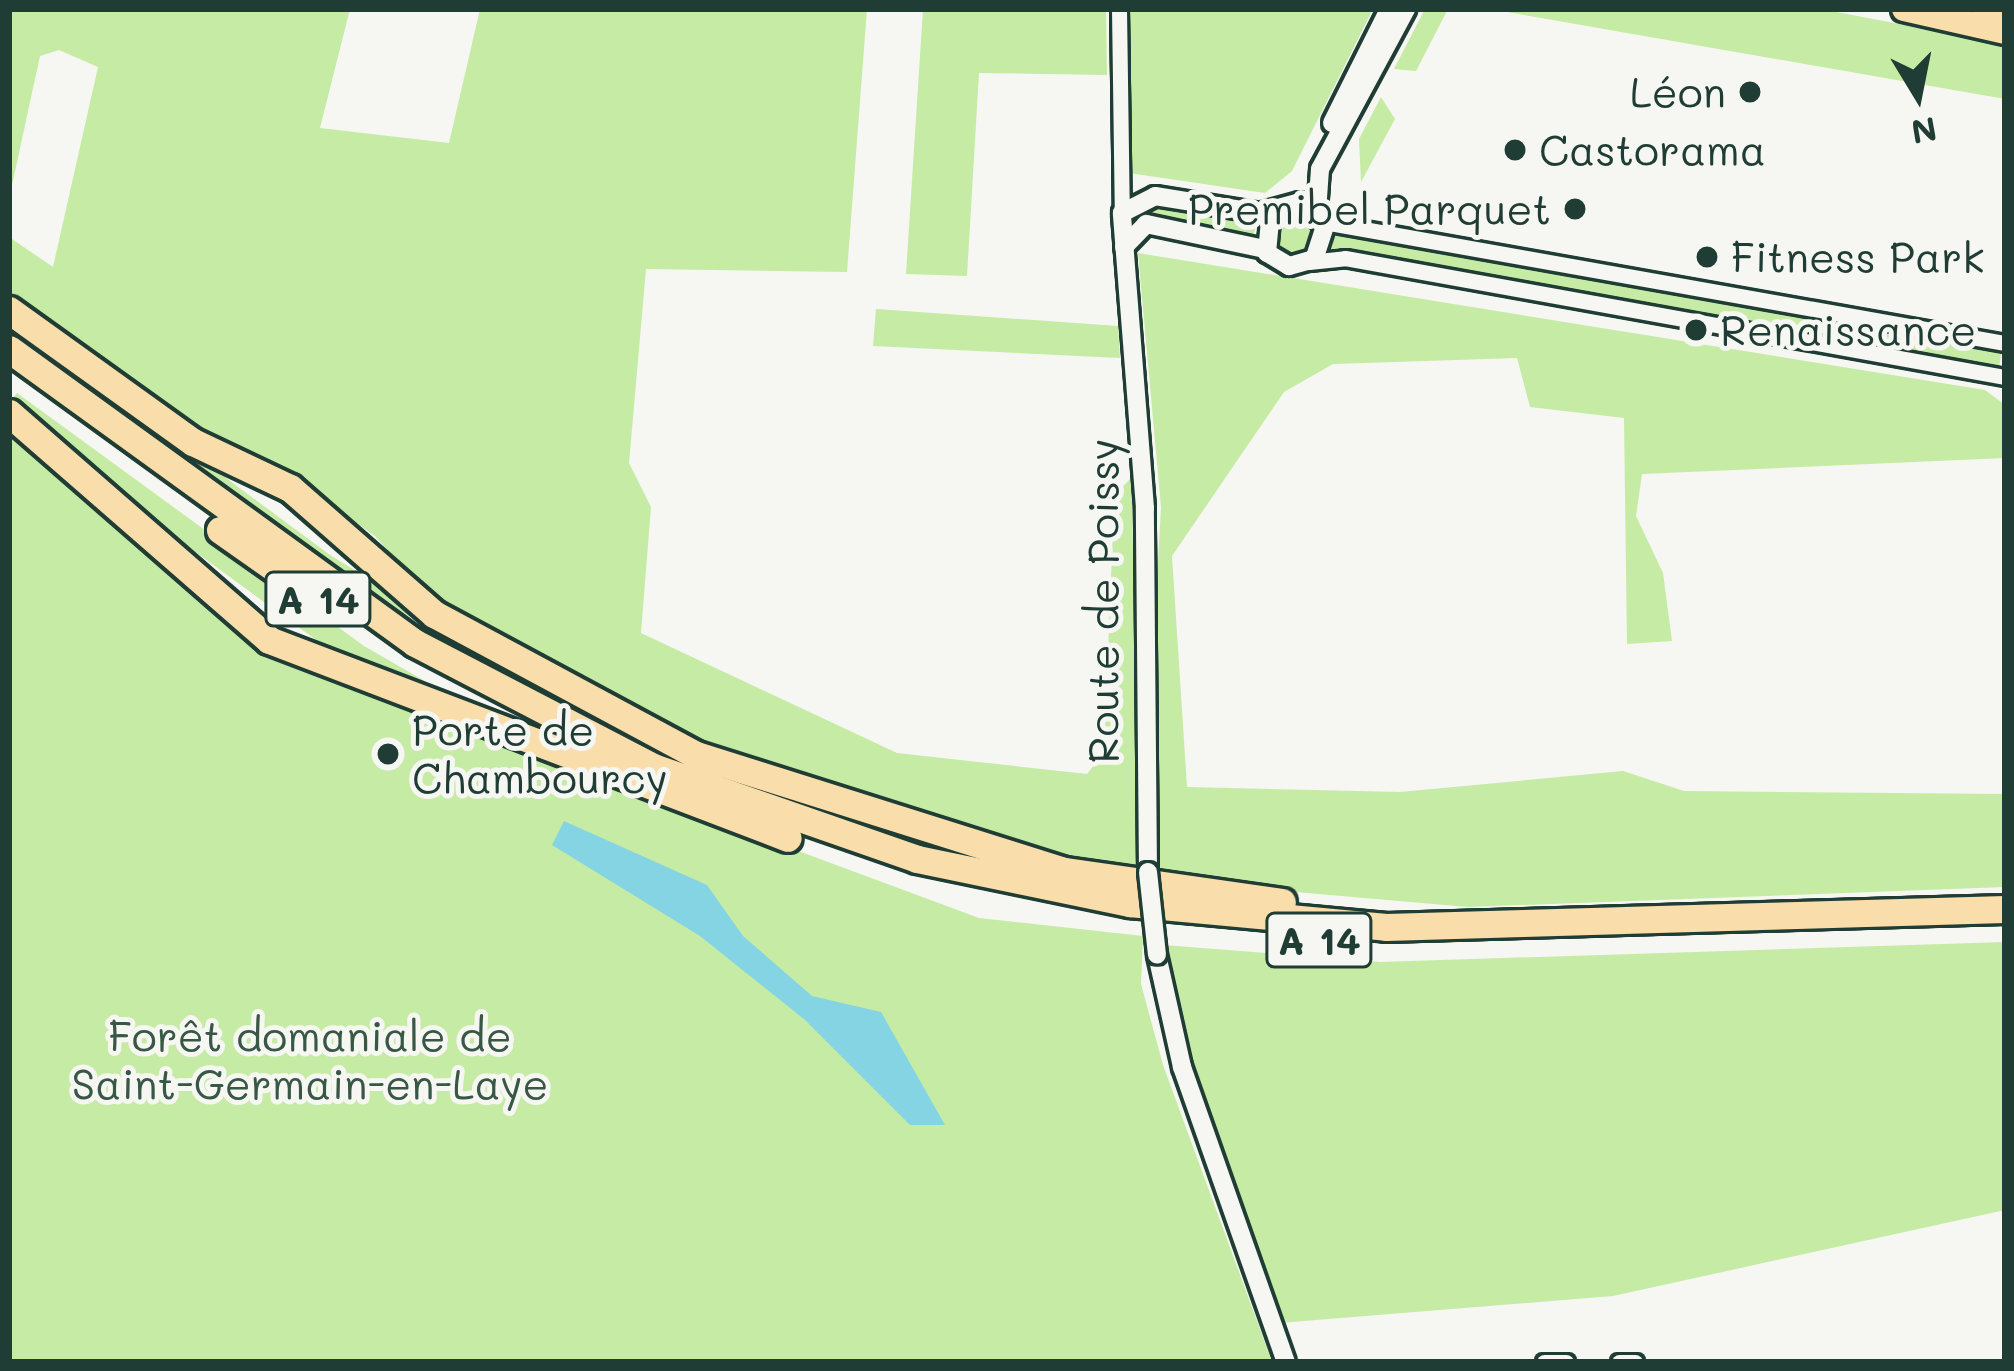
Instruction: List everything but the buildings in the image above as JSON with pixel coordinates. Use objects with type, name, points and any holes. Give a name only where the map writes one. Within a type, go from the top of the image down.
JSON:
[{"type":"highway","points":[[9,310],[193,442],[290,488],[434,614],[696,755],[1064,872],[1518,926]]},
{"type":"highway","name":"A 14","points":[[9,349],[415,643],[742,801],[917,859],[1129,903],[1386,927],[2005,910]]},
{"type":"highway","name":"A 14","points":[[9,370],[406,657],[652,790],[914,877],[1233,935],[1495,944],[2005,925]]},
{"type":"highway","points":[[9,413],[269,640],[652,790]]},
{"type":"main road","points":[[1904,9],[2005,32]]},
{"type":"main road","points":[[1984,9],[2005,14]]},
{"type":"street","name":"Route de Poissy","points":[[1119,9],[1122,213],[1145,508],[1148,872],[1157,955],[1182,1067],[1286,1362]]},
{"type":"street","points":[[1264,249],[1277,206],[1388,9]]},
{"type":"street","points":[[1310,262],[1320,217],[1320,169],[1406,9]]},
{"type":"street","points":[[1122,213],[1155,196],[1277,206],[2005,344]]},
{"type":"street","points":[[1124,247],[1146,224],[1264,249],[1284,265],[1345,258],[2005,376]]},
{"type":"street","points":[[1544,1362],[1566,1362]]},
{"type":"street","points":[[1619,1362],[1635,1362]]},
{"type":"green space","points":[[9,9],[350,9],[320,128],[449,143],[480,9],[867,9],[847,272],[646,269],[629,463],[651,507],[641,633],[897,753],[1087,774],[1104,752],[1113,528],[1099,511],[1132,477],[1137,878],[749,770],[436,605],[375,536],[289,476],[207,441],[9,301],[9,237],[53,267],[98,67],[59,50],[40,56],[9,199]]},
{"type":"green space","points":[[923,9],[1106,9],[1107,75],[979,73],[967,276],[906,274]]},
{"type":"green space","points":[[1128,9],[1373,9],[1292,171],[1265,193],[1129,173]]},
{"type":"green space","points":[[1425,9],[1448,9],[1416,71],[1394,69]]},
{"type":"green space","points":[[1490,9],[1821,9],[2004,44],[2005,99]]},
{"type":"green space","points":[[1381,97],[1395,119],[1361,182],[1359,139]]},
{"type":"green space","points":[[1155,201],[1258,217],[1253,237],[1136,211]]},
{"type":"green space","points":[[1294,214],[1309,220],[1315,235],[1309,250],[1294,256],[1279,250],[1273,235],[1279,220]]},
{"type":"green space","points":[[1327,233],[2002,352],[1999,369],[1324,250]]},
{"type":"green space","points":[[1138,253],[1985,390],[2005,405],[2005,458],[1642,474],[1636,516],[1663,573],[1672,641],[1627,644],[1624,418],[1530,407],[1517,358],[1333,364],[1284,392],[1172,556],[1187,787],[1400,792],[1623,771],[1684,791],[2005,794],[2005,887],[1468,907],[1159,880],[1152,670],[1161,507]]},
{"type":"green space","points":[[876,309],[1118,326],[1120,358],[873,346]]},
{"type":"green space","points":[[9,317],[330,555],[554,694],[733,777],[993,859],[715,776],[517,683],[313,557],[9,333]]},
{"type":"green space","points":[[17,393],[364,646],[513,732],[341,658],[124,500],[9,402]]},
{"type":"green space","name":"Forêt domaniale de Saint-Germain-en-Laye","points":[[9,412],[207,604],[373,693],[979,918],[1143,936],[1141,984],[1163,1065],[1272,1362],[9,1362]]},
{"type":"green space","points":[[2005,942],[2005,1210],[1613,1296],[1279,1323],[1192,1069],[1164,945],[1380,962]]},
{"type":"water","points":[[564,821],[707,885],[743,936],[812,996],[881,1012],[945,1125],[910,1125],[805,1020],[700,936],[552,845]]},
{"type":"place","name":"Léon","points":[[1750,92]]},
{"type":"place","name":"Castorama","points":[[1515,150]]},
{"type":"place","name":"Premibel Parquet","points":[[1575,209]]},
{"type":"place","name":"Fitness Park","points":[[1707,257]]},
{"type":"place","name":"Renaissance","points":[[1696,330]]},
{"type":"place","name":"Porte de Chambourcy","points":[[388,754]]}]
